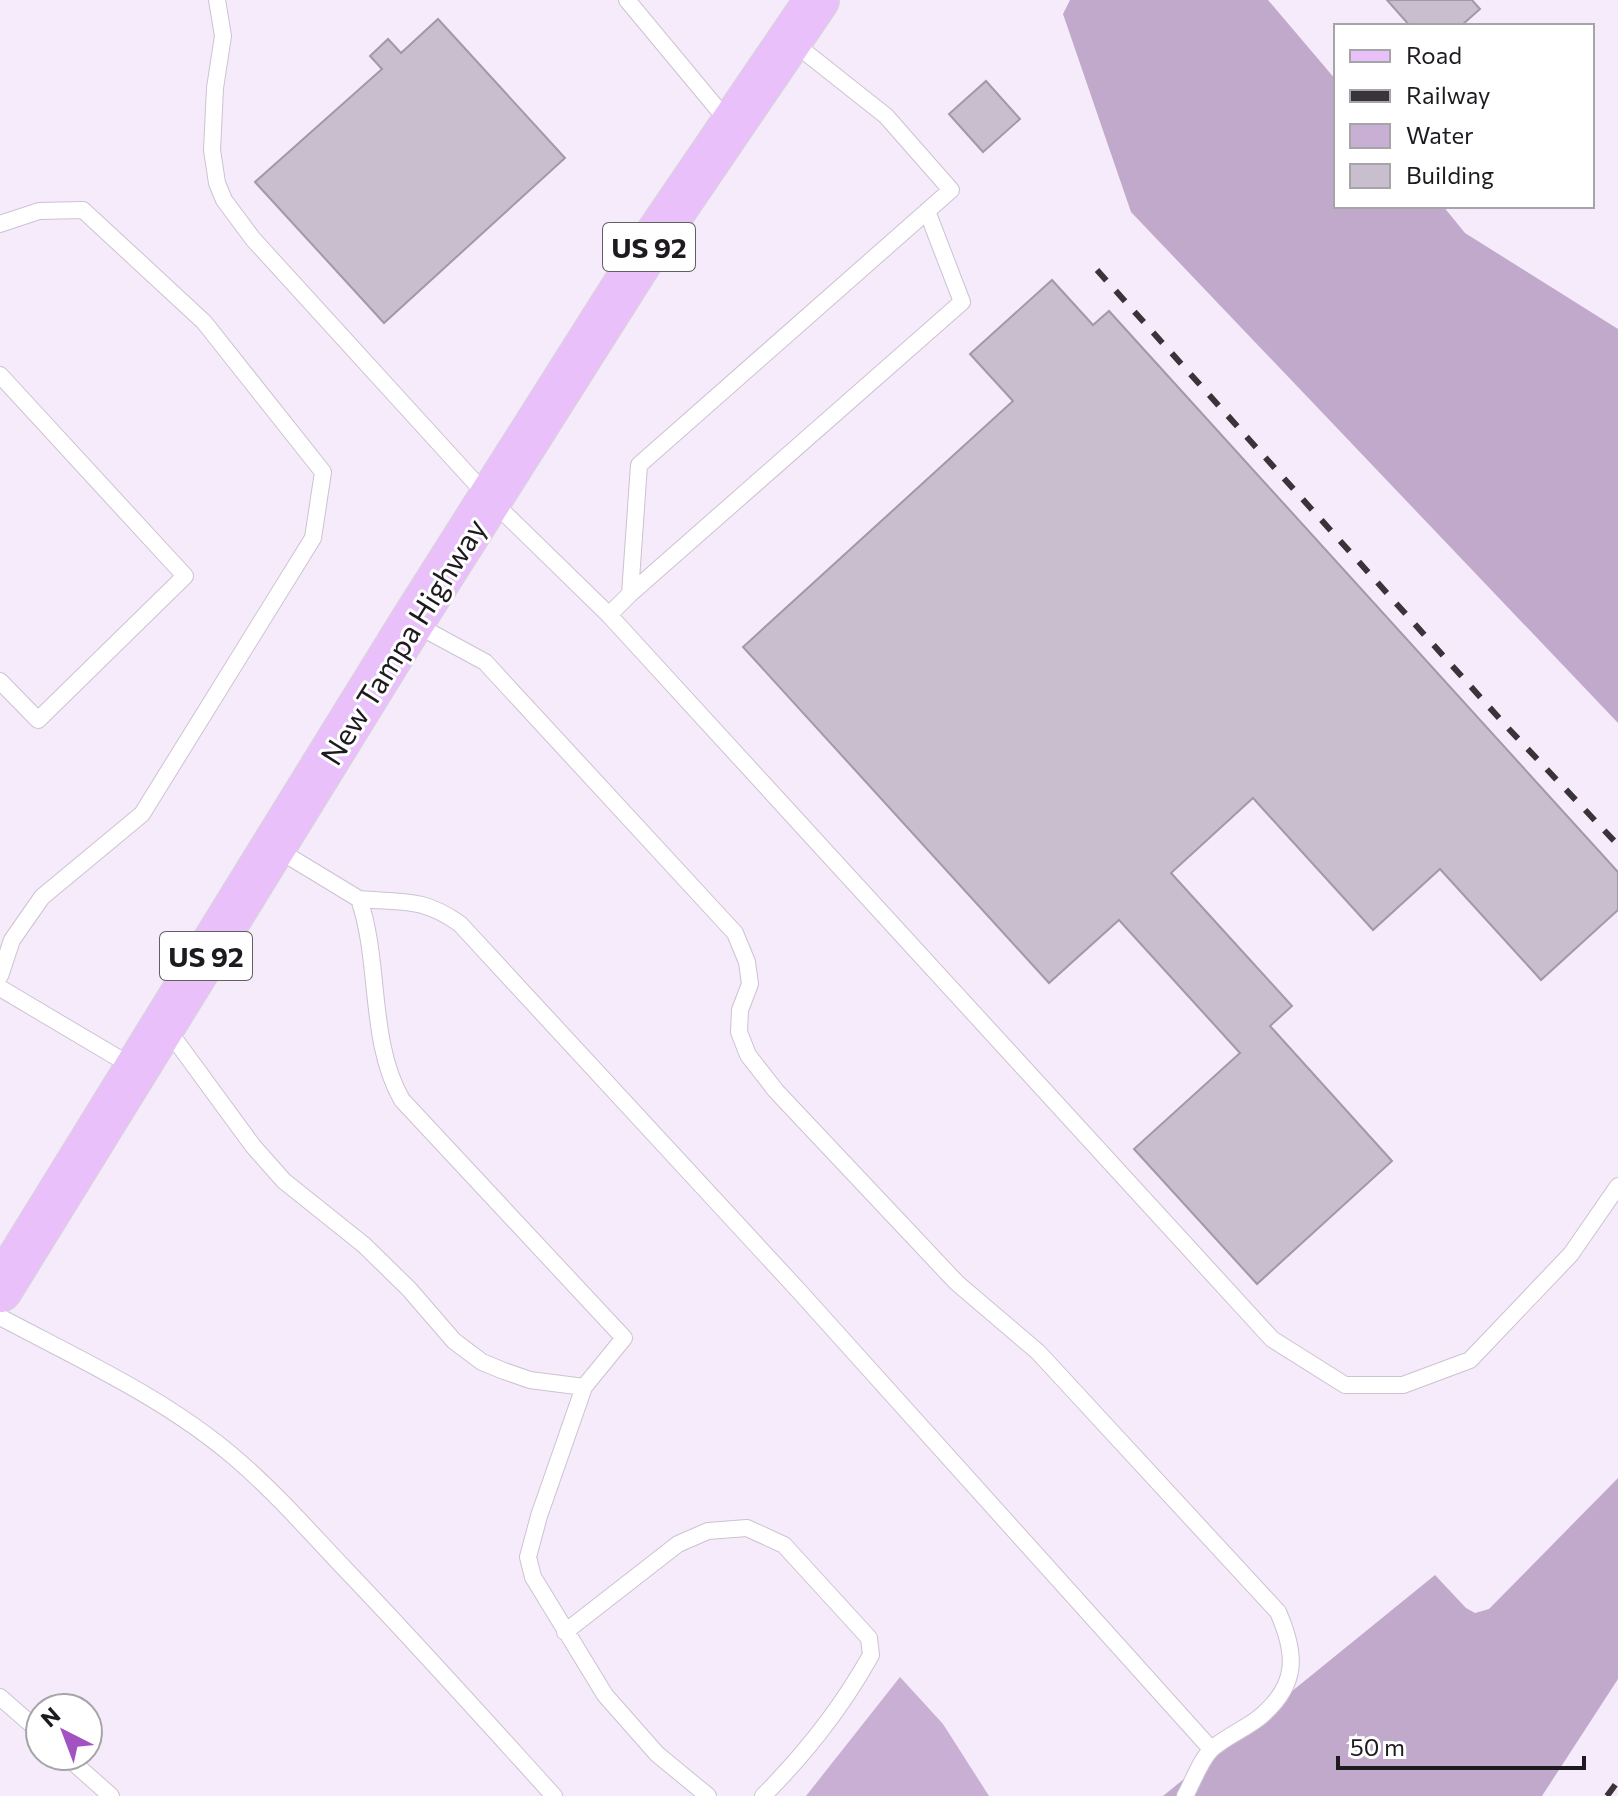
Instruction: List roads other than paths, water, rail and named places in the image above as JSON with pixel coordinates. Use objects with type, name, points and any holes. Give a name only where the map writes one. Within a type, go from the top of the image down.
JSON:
[{"type":"main road","name":"New Tampa Highway","points":[[0,1290],[412,622],[651,244],[817,0]]},
{"type":"lane","points":[[217,0],[223,36],[215,88],[212,150],[217,183],[224,200],[253,239],[490,499],[609,615],[1272,1339],[1345,1385],[1403,1385],[1470,1360],[1571,1254],[1618,1186]]},
{"type":"lane","points":[[627,0],[731,125]]},
{"type":"lane","points":[[630,594],[639,465],[951,190],[886,116],[788,39]]},
{"type":"lane","points":[[0,224],[39,211],[83,210],[204,322],[323,472],[313,538],[142,814],[42,897],[12,940],[0,976]]},
{"type":"lane","points":[[609,615],[962,302],[927,211]]},
{"type":"lane","points":[[0,375],[185,576],[38,720],[0,681]]},
{"type":"lane","points":[[412,622],[485,662],[735,933],[747,962],[750,984],[740,1010],[739,1032],[748,1055],[776,1091],[957,1283],[1038,1352],[1278,1612],[1290,1639],[1292,1670],[1280,1696],[1259,1717],[1211,1749],[1185,1796]]},
{"type":"lane","points":[[274,847],[359,899],[419,903],[440,910],[460,924],[799,1291],[1211,1749]]},
{"type":"lane","points":[[359,899],[368,928],[385,1056],[402,1100],[624,1338],[584,1387],[528,1557],[533,1577],[605,1695],[657,1754],[708,1796]]},
{"type":"lane","points":[[0,988],[136,1069]]},
{"type":"lane","points":[[164,1024],[253,1146],[284,1181],[364,1245],[409,1289],[454,1341],[482,1362],[504,1371],[530,1380],[584,1387]]},
{"type":"lane","points":[[0,1317],[179,1416],[233,1456],[280,1500],[386,1612],[554,1796]]},
{"type":"lane","points":[[565,1632],[678,1544],[708,1531],[747,1528],[784,1545],[869,1638],[871,1655],[830,1720],[763,1796]]},
{"type":"lane","points":[[0,1697],[24,1718]]},
{"type":"lane","points":[[84,1772],[111,1796]]},
{"type":"water","points":[[900,1677],[943,1724],[989,1796],[806,1796]]},
{"type":"railway","points":[[1097,270],[1508,728],[1618,845]]},
{"type":"railway","points":[[1607,1796],[1618,1781]]}]
